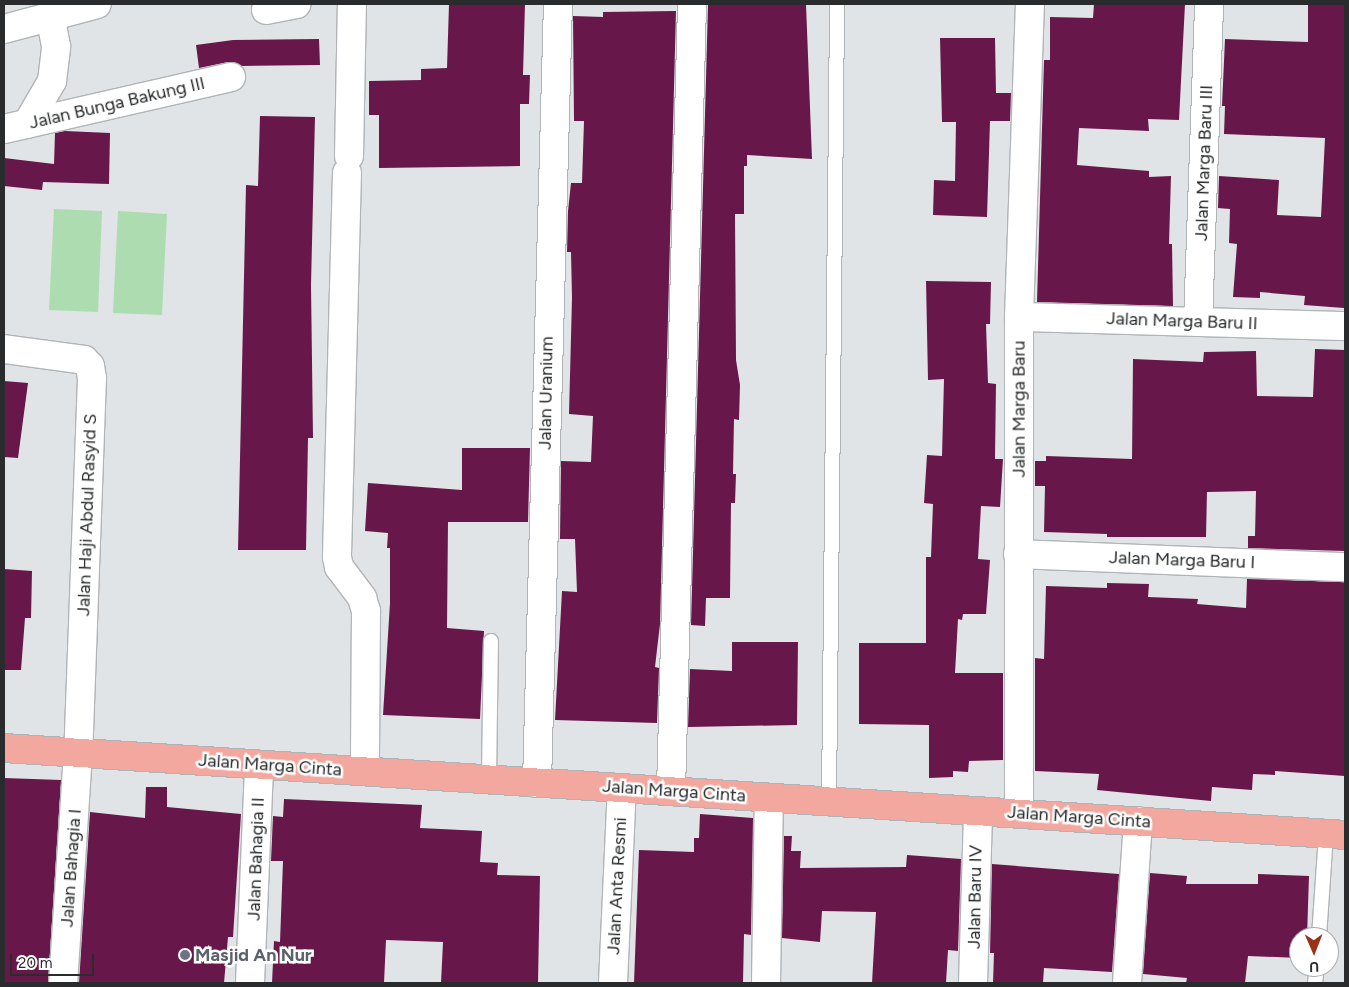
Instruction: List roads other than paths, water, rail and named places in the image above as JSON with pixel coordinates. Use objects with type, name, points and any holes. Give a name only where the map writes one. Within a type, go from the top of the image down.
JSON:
[{"type":"main road","name":"Jalan Marga Cinta","points":[[4,748],[1336,834]]},
{"type":"street","points":[[4,29],[97,4]]},
{"type":"street","points":[[266,10],[296,4]]},
{"type":"street","points":[[352,4],[337,557],[339,567],[362,598],[366,611],[365,771]]},
{"type":"street","name":"Jalan Uranium","points":[[537,782],[558,4]]},
{"type":"street","points":[[671,791],[692,4]]},
{"type":"street","name":"Jalan Marga Baru","points":[[1019,814],[1019,317],[1030,4]]},
{"type":"street","name":"Jalan Marga Baru III","points":[[1198,322],[1209,4]]},
{"type":"street","points":[[16,126],[52,81],[56,46],[50,16]]},
{"type":"street","name":"Jalan Bunga Bakung III","points":[[16,126],[230,78]]},
{"type":"street","name":"Jalan Marga Baru II","points":[[1019,317],[1345,326]]},
{"type":"street","name":"Jalan Haji Abdul Rasyid S","points":[[4,349],[74,357],[90,366],[78,753]]},
{"type":"street","name":"Jalan Marga Baru I","points":[[1018,554],[1345,567]]},
{"type":"street","name":"Jalan Bahagia I","points":[[63,983],[78,753]]},
{"type":"street","name":"Jalan Bahagia II","points":[[250,983],[259,765]]},
{"type":"street","name":"Jalan Anta Resmi","points":[[612,983],[622,788]]},
{"type":"street","points":[[766,983],[769,798]]},
{"type":"street","name":"Jalan Baru IV","points":[[973,983],[978,811]]},
{"type":"street","points":[[1127,983],[1138,821]]},
{"type":"lane","points":[[829,801],[837,4]]},
{"type":"lane","points":[[489,779],[491,641]]},
{"type":"lane","points":[[1321,927],[1336,834]]},
{"type":"place","name":"Masjid An Nur","points":[[185,955]]}]
